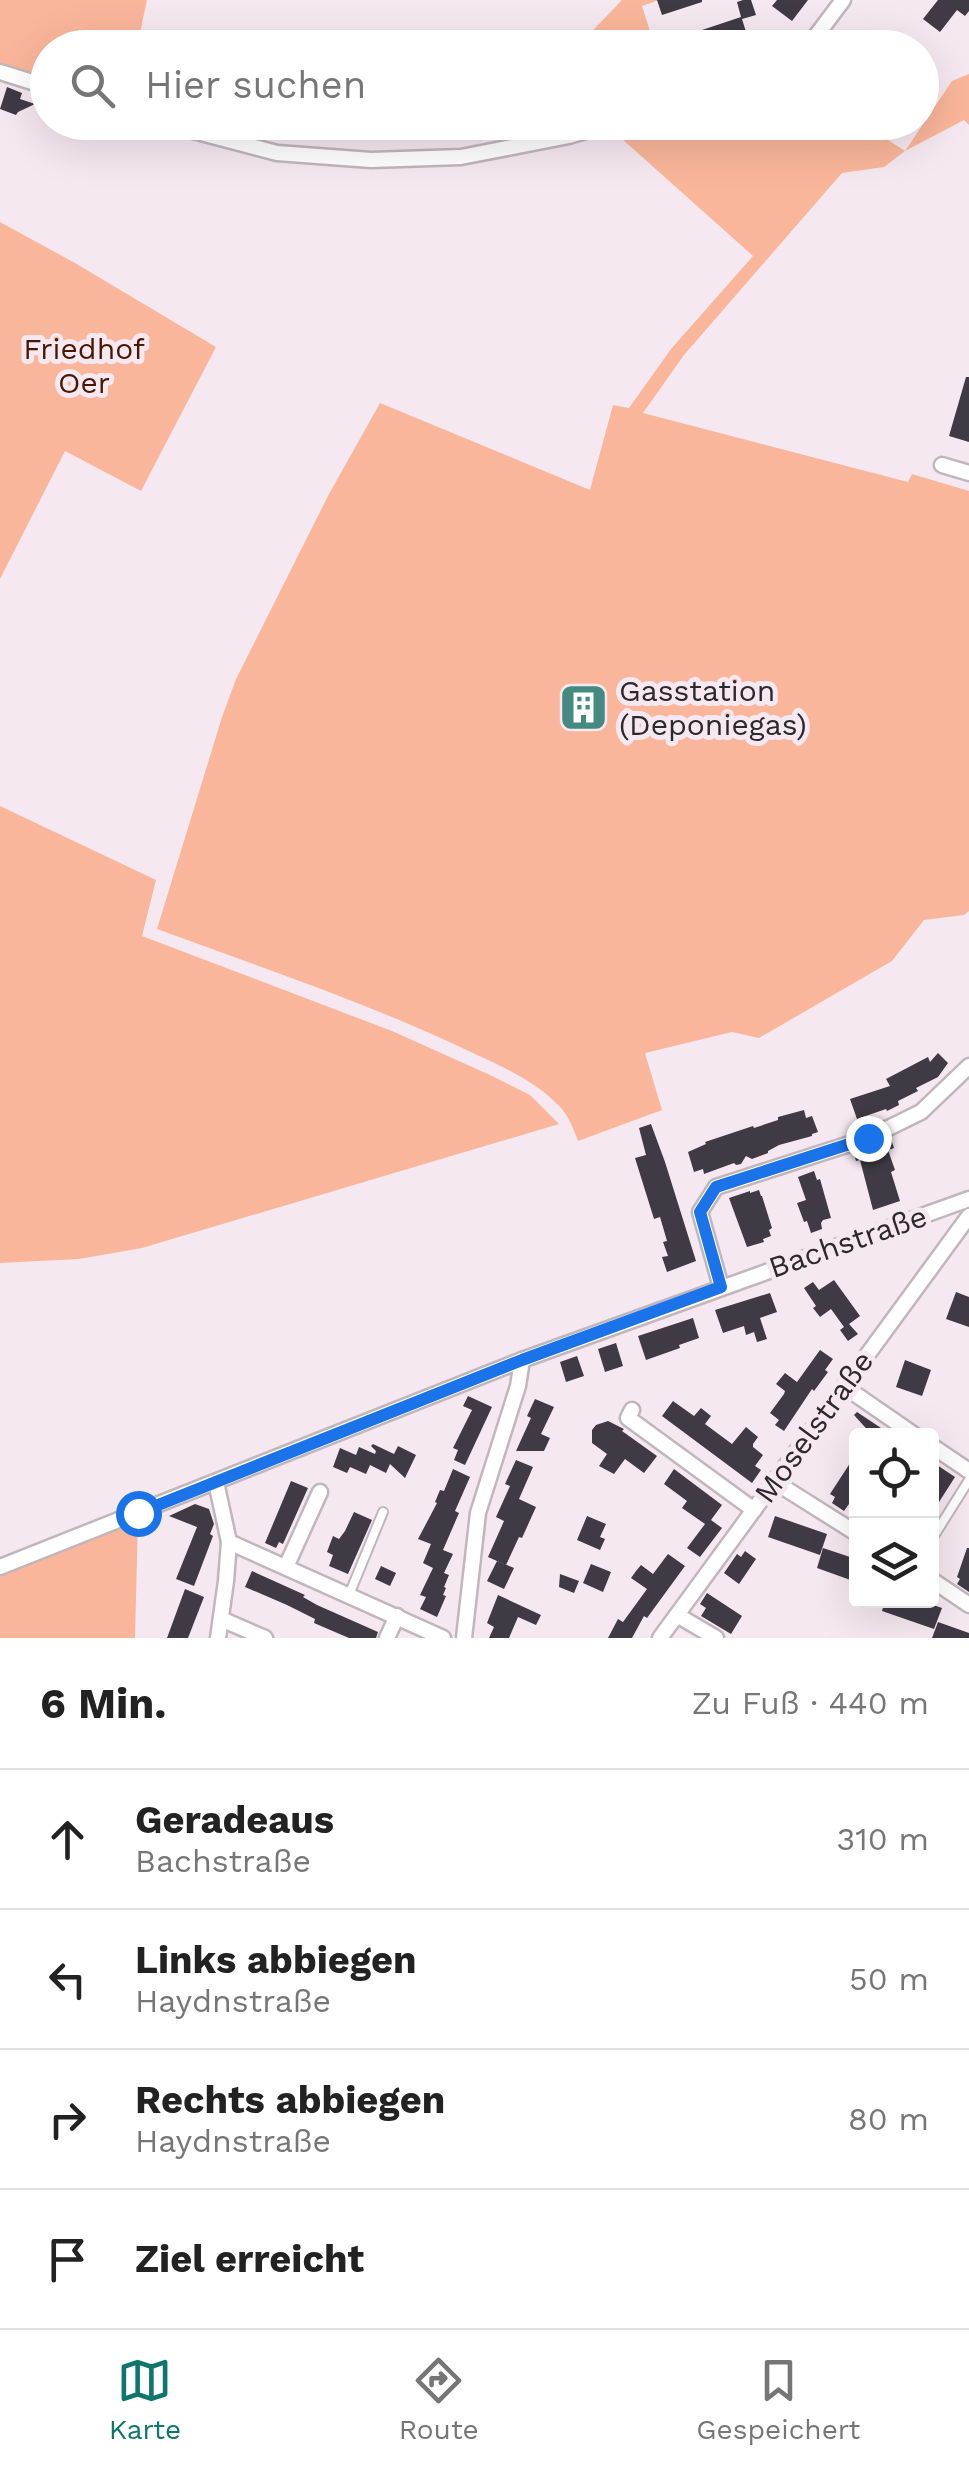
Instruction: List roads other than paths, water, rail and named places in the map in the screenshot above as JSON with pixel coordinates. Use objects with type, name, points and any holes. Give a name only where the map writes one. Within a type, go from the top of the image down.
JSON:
[{"type":"street","points":[[821,30],[843,0]]},
{"type":"street","points":[[0,72],[30,81]]},
{"type":"street","points":[[230,140],[277,152],[371,160],[461,157],[548,140]]},
{"type":"street","points":[[942,465],[969,473]]},
{"type":"street","points":[[721,1287],[700,1212],[716,1187],[868,1138],[921,1112],[969,1066]]},
{"type":"street","name":"Bachstraße","points":[[0,1567],[522,1360],[969,1199]]},
{"type":"street","name":"Moselstraße","points":[[660,1638],[969,1216]]},
{"type":"street","points":[[464,1638],[478,1513],[518,1386],[522,1360]]},
{"type":"street","points":[[844,1387],[903,1428]]},
{"type":"street","points":[[632,1410],[628,1418],[754,1510]]},
{"type":"street","points":[[939,1451],[969,1471]]},
{"type":"street","points":[[216,1482],[229,1542],[218,1638]]},
{"type":"street","points":[[775,1482],[849,1523]]},
{"type":"street","points":[[286,1567],[320,1492]]},
{"type":"street","points":[[229,1542],[443,1638]]},
{"type":"street","points":[[939,1585],[969,1605]]},
{"type":"street","points":[[676,1615],[716,1638]]},
{"type":"street","points":[[387,1638],[397,1616]]},
{"type":"street","points":[[221,1619],[265,1638]]},
{"type":"lane","points":[[939,1528],[969,1480]]},
{"type":"lane","points":[[349,1595],[383,1512]]},
{"type":"place","name":"Gasstation (Deponiegas)","points":[[584,708]]},
{"type":"park label","name":"Friedhof Oer","points":[[84,366]]}]
